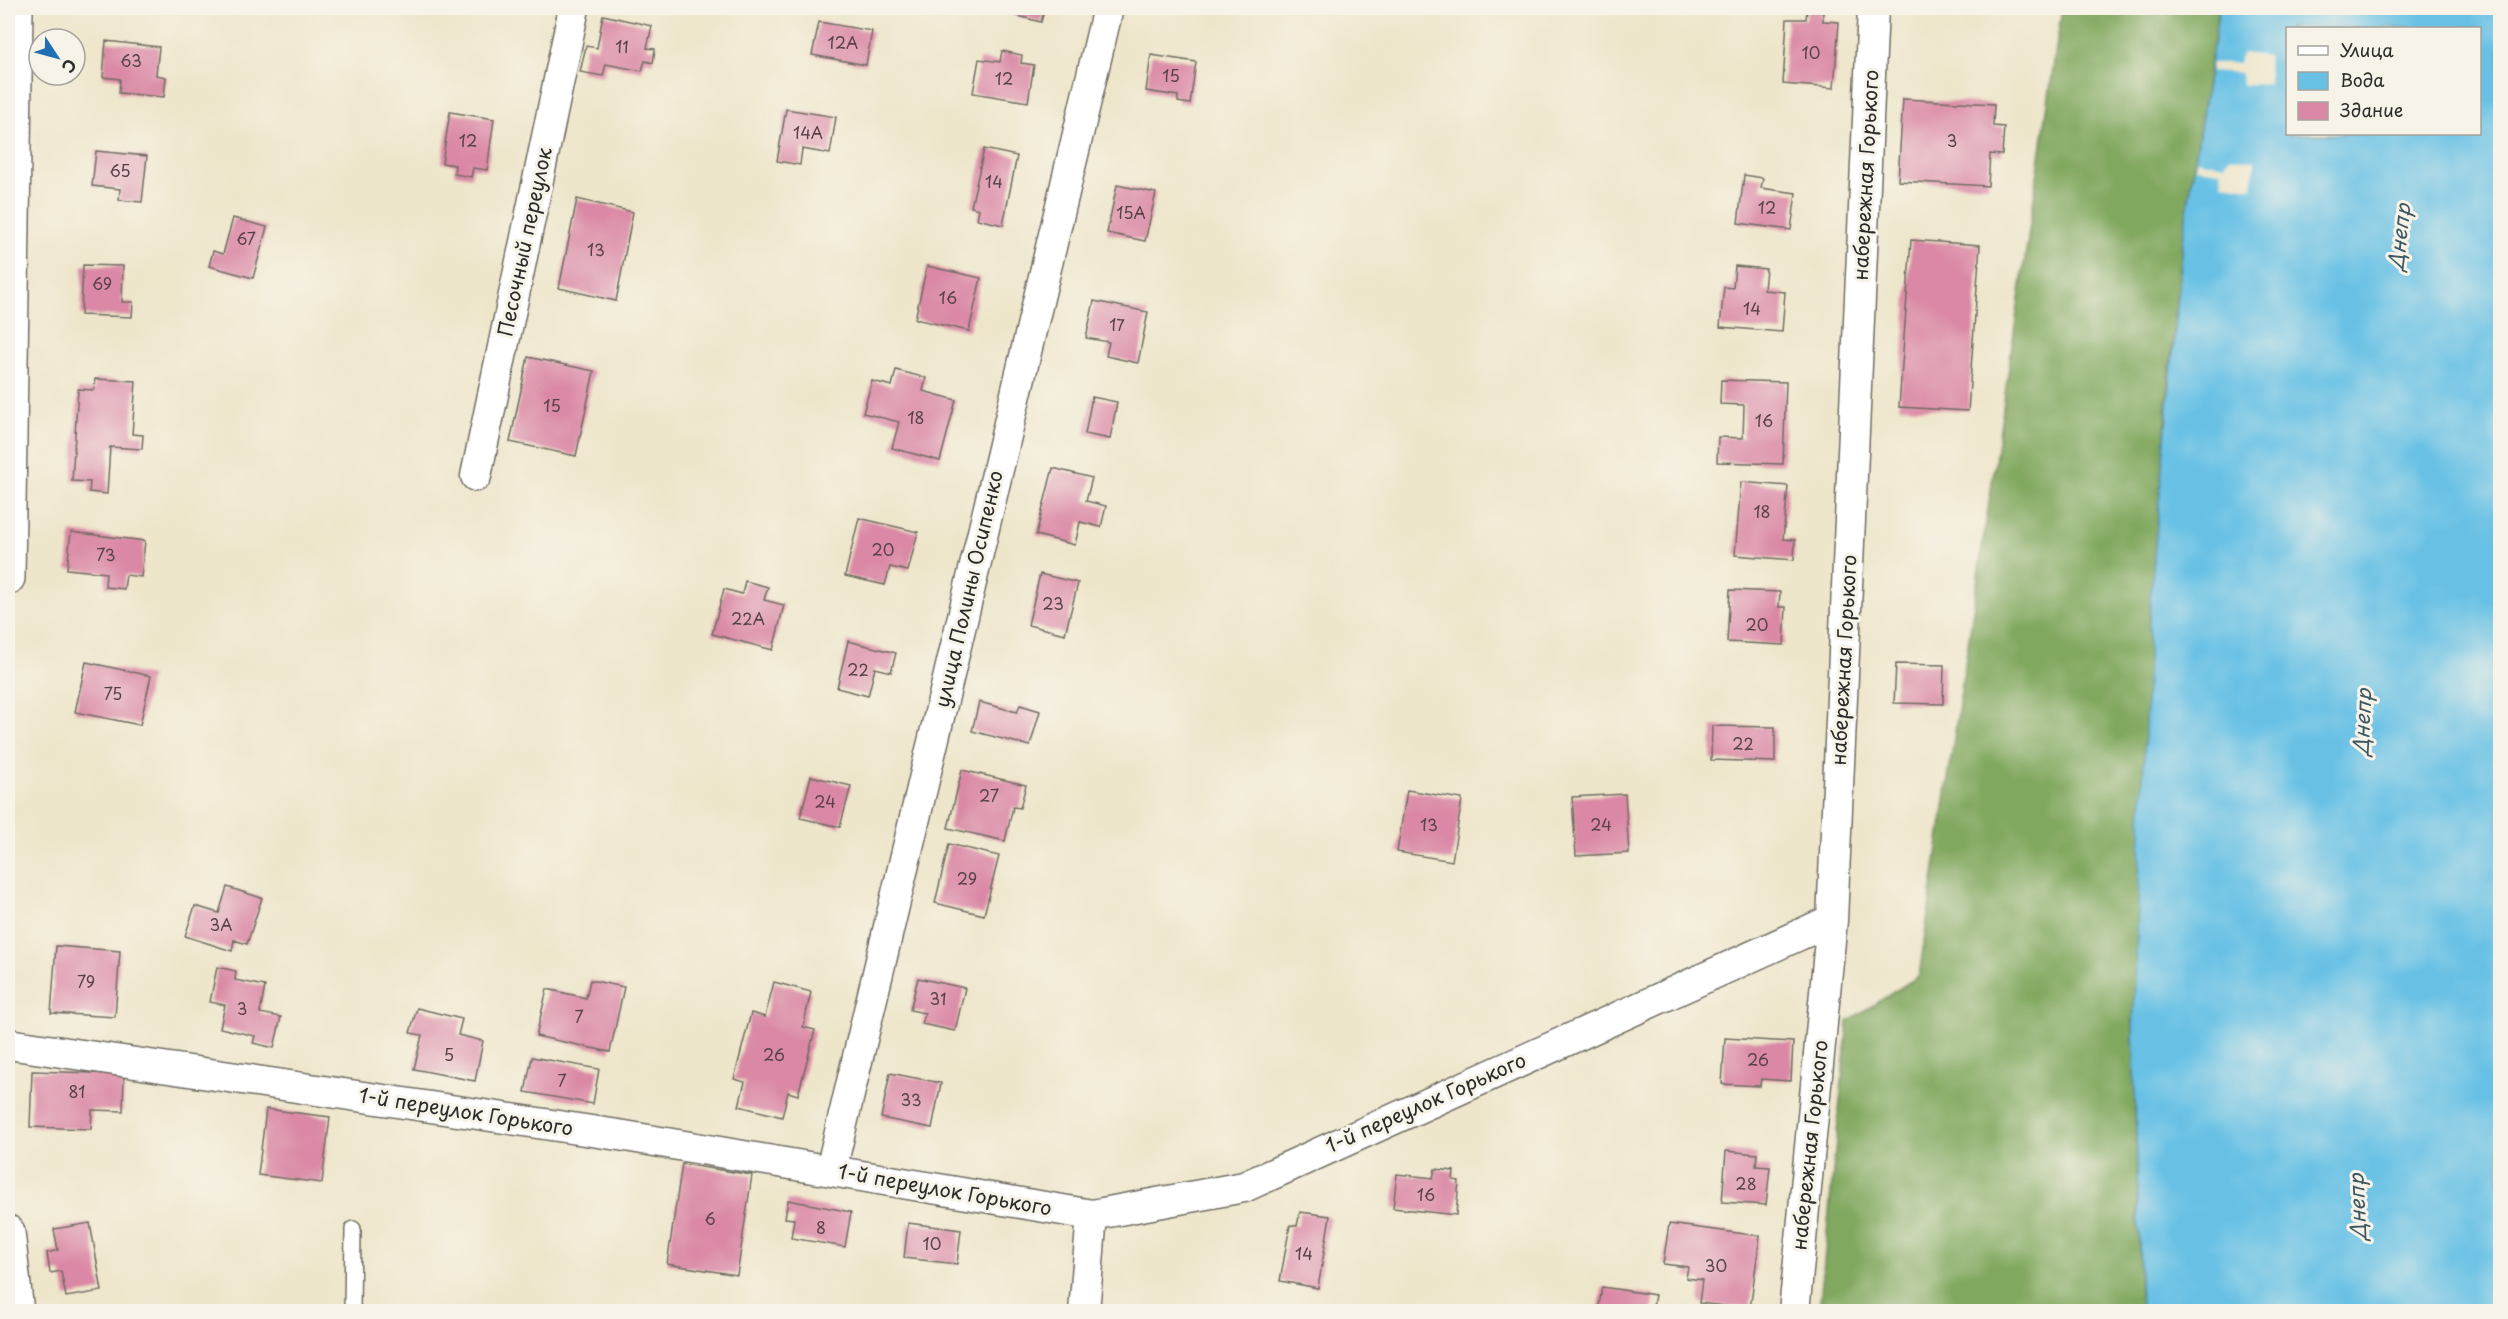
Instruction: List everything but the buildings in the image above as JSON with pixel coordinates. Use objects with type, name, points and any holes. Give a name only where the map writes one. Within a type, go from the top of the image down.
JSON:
[{"type":"street","points":[[8,578],[16,8]]},
{"type":"street","name":"Песочный переулок","points":[[476,476],[574,8]]},
{"type":"street","name":"улица Полины Осипенко","points":[[831,1170],[1108,8]]},
{"type":"street","name":"набережная Горького","points":[[1794,1311],[1832,920],[1873,8]]},
{"type":"street","name":"1-й переулок Горького","points":[[8,1044],[625,1136],[1092,1215],[1244,1187],[1832,920]]},
{"type":"street","points":[[1084,1311],[1092,1215]]},
{"type":"street","points":[[8,1232],[17,1311]]},
{"type":"lane","points":[[352,1311],[353,1229]]},
{"type":"green space","points":[[2062,8],[2219,8],[2184,231],[2167,400],[2133,1029],[2141,1311],[1819,1312],[1848,1021],[1919,976]]},
{"type":"water","name":"Днепр","points":[[2219,8],[2500,8],[2500,1311],[2141,1312],[2133,1029],[2150,600],[2184,231]]},
{"type":"pier","points":[[2242,53],[2268,56],[2269,83],[2242,85],[2241,73],[2210,71],[2212,63],[2239,63]]},
{"type":"pier","points":[[2229,157],[2255,161],[2252,188],[2222,184],[2221,171],[2195,168],[2196,160],[2225,165]]}]
